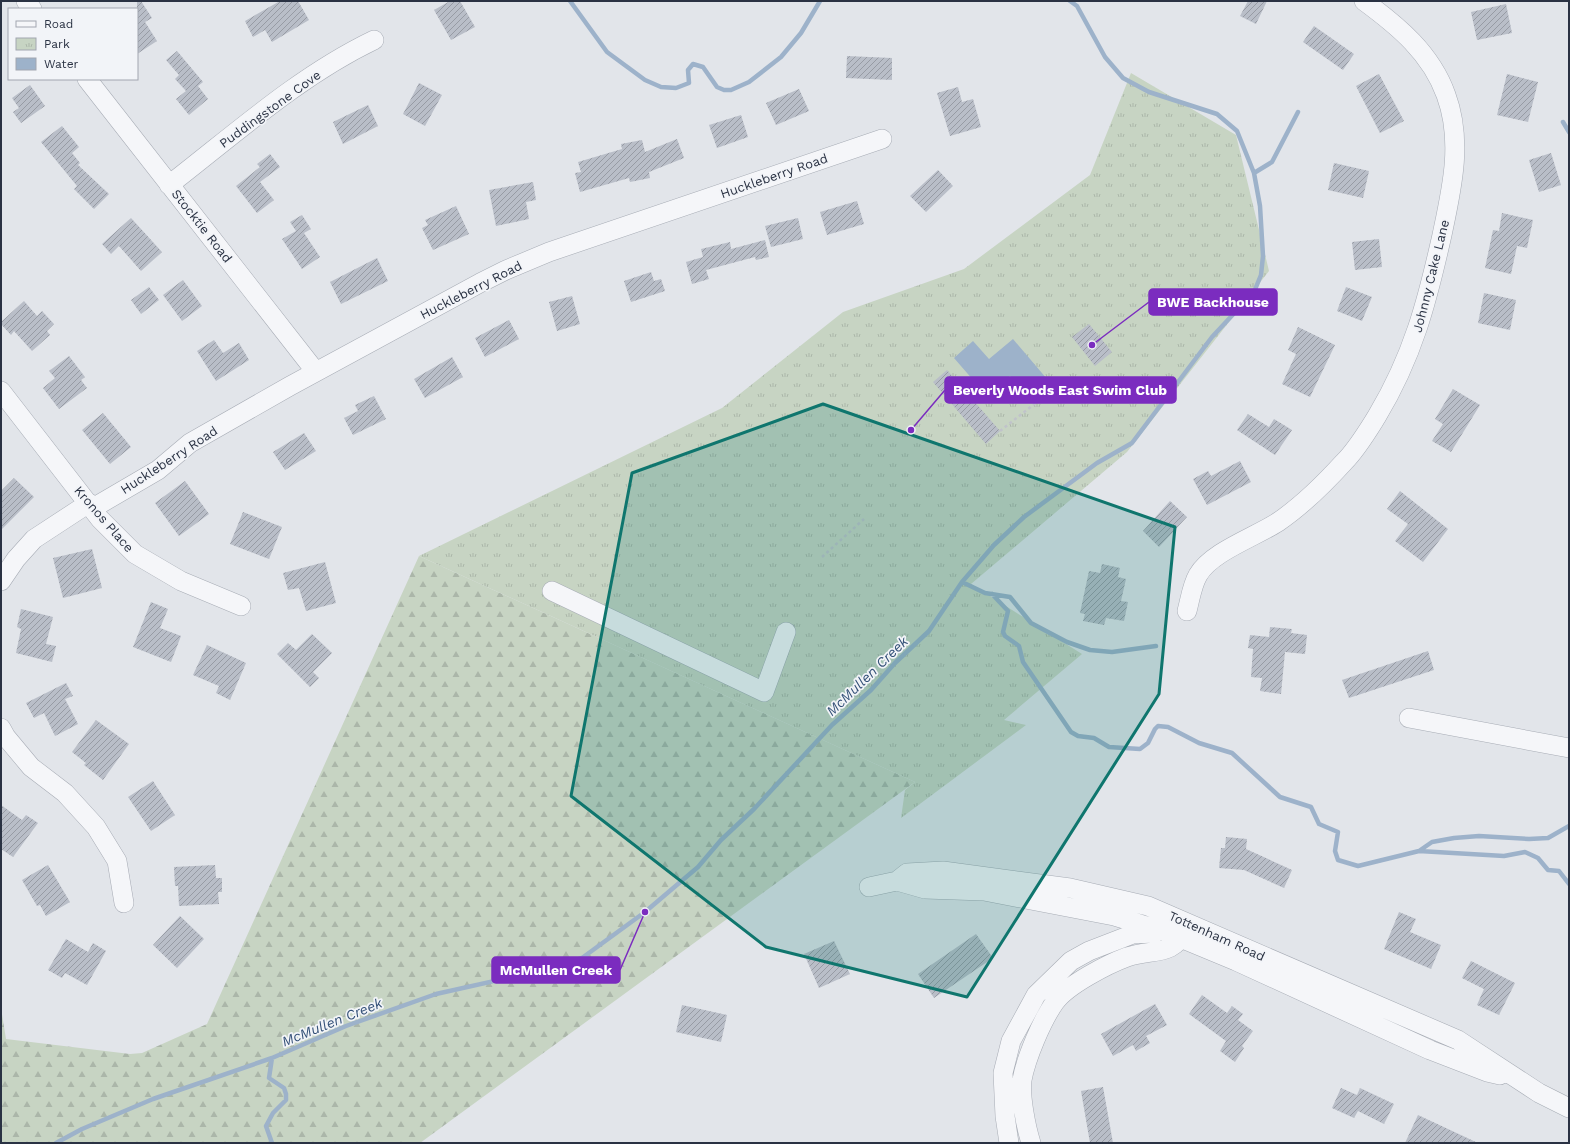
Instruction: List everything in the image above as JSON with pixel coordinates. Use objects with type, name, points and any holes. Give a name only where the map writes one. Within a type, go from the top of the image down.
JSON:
[{"type":"street","name":"Johnny Cake Lane","points":[[1187,611],[1198,575],[1210,561],[1220,553],[1248,540],[1278,522],[1321,487],[1347,460],[1391,394],[1417,334],[1430,292],[1456,162],[1453,121],[1446,95],[1427,58],[1409,37],[1364,1]]},
{"type":"street","name":"Puddingstone Cove","points":[[169,185],[301,83],[358,48],[374,40]]},
{"type":"street","name":"Stocktie Road","points":[[88,80],[316,372]]},
{"type":"street","name":"Huckleberry Road","points":[[1,581],[16,559],[34,539],[158,470],[190,443],[316,372],[506,270],[549,252],[882,139]]},
{"type":"street","name":"Kronos Place","points":[[1,391],[108,527],[135,554],[181,580],[241,606]]},
{"type":"street","points":[[552,591],[764,692],[786,632]]},
{"type":"street","points":[[1409,718],[1569,748]]},
{"type":"street","points":[[1,728],[6,737],[31,767],[65,793],[96,827],[117,861],[124,904]]},
{"type":"street","name":"Tottenham Road","points":[[869,887],[897,882],[907,873],[943,871],[1070,888],[1148,906],[1179,928],[1236,961],[1430,1050],[1487,1072],[1517,1078],[1539,1093],[1569,1108]]},
{"type":"street","points":[[1009,1143],[1005,1116],[1003,1073],[1011,1041],[1036,995],[1071,961],[1089,951],[1133,934],[1179,928],[1171,949],[1128,957],[1088,975],[1056,1001],[1033,1043],[1022,1081],[1025,1124],[1031,1143]]},
{"type":"path","points":[[1000,431],[1070,376]]},
{"type":"path","points":[[822,557],[864,519]]},
{"type":"highlighted area","points":[[823,404],[1175,527],[1159,694],[967,997],[766,947],[571,796],[632,473]]},
{"type":"green space","points":[[1131,73],[1236,135],[1269,271],[1127,452],[971,584],[1082,654],[1004,720],[1026,725],[901,818],[905,790],[915,782],[419,556],[722,408],[843,312],[964,269],[1090,175]]},
{"type":"green space","points":[[419,556],[915,782],[420,1143],[1,1143],[1,1008],[6,1039],[130,1054],[142,1053],[207,1024]]},
{"type":"water","points":[[1013,339],[1047,379],[1028,395],[1010,376],[987,396],[954,358],[973,341],[989,359]]},
{"type":"building","points":[[137,1],[141,1],[152,18],[145,22],[157,41],[138,53],[138,8]]},
{"type":"building","points":[[280,1],[298,1],[309,20],[272,42],[265,30],[253,37],[245,21]]},
{"type":"building","points":[[450,1],[460,1],[475,27],[451,40],[434,10]]},
{"type":"building","points":[[1248,1],[1267,1],[1256,24],[1240,16]]},
{"type":"building","points":[[1506,4],[1512,33],[1477,40],[1471,12]]},
{"type":"building","points":[[1314,26],[1354,54],[1343,70],[1303,42]]},
{"type":"building","points":[[177,51],[203,82],[198,86],[208,99],[189,115],[176,99],[186,91],[175,79],[179,75],[166,60]]},
{"type":"building","points":[[847,56],[892,58],[892,80],[846,78]]},
{"type":"building","points":[[1379,74],[1404,121],[1380,133],[1356,86]]},
{"type":"building","points":[[1507,74],[1538,82],[1528,122],[1497,115]]},
{"type":"building","points":[[419,83],[442,95],[425,126],[403,114]]},
{"type":"building","points":[[30,85],[45,106],[21,123],[13,112],[19,108],[12,98]]},
{"type":"building","points":[[958,87],[962,102],[973,99],[981,127],[950,136],[937,93]]},
{"type":"building","points":[[799,89],[809,111],[776,125],[766,103]]},
{"type":"building","points":[[368,105],[378,126],[343,144],[333,122]]},
{"type":"building","points":[[741,115],[748,137],[717,148],[709,125]]},
{"type":"building","points":[[62,126],[79,147],[72,153],[80,163],[78,165],[109,194],[94,209],[74,189],[77,186],[41,142]]},
{"type":"building","points":[[677,139],[684,158],[649,172],[650,178],[630,182],[629,178],[580,192],[575,173],[581,172],[578,162],[622,149],[621,144],[642,140],[645,152]]},
{"type":"building","points":[[1551,153],[1561,185],[1539,192],[1529,160]]},
{"type":"building","points":[[270,154],[280,167],[260,182],[274,200],[257,213],[236,186],[260,167],[257,164]]},
{"type":"building","points":[[1334,163],[1369,171],[1363,198],[1328,190]]},
{"type":"building","points":[[938,170],[953,186],[926,212],[910,196]]},
{"type":"building","points":[[533,182],[536,200],[526,202],[529,219],[496,226],[489,190]]},
{"type":"building","points":[[857,201],[864,224],[827,235],[820,212]]},
{"type":"building","points":[[456,206],[469,234],[433,250],[422,228],[428,225],[425,220]]},
{"type":"building","points":[[1502,213],[1533,220],[1527,248],[1517,246],[1511,274],[1485,268],[1493,230],[1499,231]]},
{"type":"building","points":[[302,215],[311,229],[304,233],[320,257],[302,269],[282,239],[296,231],[290,222]]},
{"type":"building","points":[[131,218],[162,252],[141,271],[119,246],[111,254],[102,244]]},
{"type":"building","points":[[798,218],[803,239],[771,247],[765,226]]},
{"type":"building","points":[[1379,239],[1382,267],[1355,270],[1352,242]]},
{"type":"building","points":[[765,240],[769,257],[756,260],[755,257],[706,270],[709,279],[692,284],[686,262],[703,257],[701,249],[730,242],[731,249]]},
{"type":"building","points":[[377,258],[388,281],[341,304],[330,282]]},
{"type":"building","points":[[651,272],[654,281],[661,279],[665,291],[631,302],[624,281]]},
{"type":"building","points":[[183,280],[202,306],[182,321],[163,295]]},
{"type":"building","points":[[149,287],[159,300],[141,314],[131,300]]},
{"type":"building","points":[[1346,287],[1372,297],[1362,321],[1337,311]]},
{"type":"building","points":[[1484,293],[1516,300],[1510,330],[1478,323]]},
{"type":"building","points":[[572,296],[580,324],[557,331],[549,302]]},
{"type":"building","points":[[24,301],[37,316],[42,311],[54,324],[47,331],[50,335],[32,351],[14,331],[11,335],[1,324],[1,322]]},
{"type":"building","points":[[509,320],[519,339],[485,357],[475,338]]},
{"type":"building","points":[[1089,324],[1112,352],[1095,366],[1072,337]]},
{"type":"building","points":[[1298,327],[1335,345],[1310,397],[1282,384],[1296,354],[1288,350]]},
{"type":"building","points":[[214,340],[223,353],[239,343],[249,360],[216,381],[197,351]]},
{"type":"building","points":[[69,356],[85,377],[81,380],[87,388],[59,409],[43,388],[55,378],[49,371]]},
{"type":"building","points":[[452,357],[463,377],[425,398],[414,379]]},
{"type":"building","points":[[947,370],[1000,431],[986,444],[933,382]]},
{"type":"building","points":[[1453,389],[1480,405],[1451,452],[1432,441],[1443,424],[1435,419]]},
{"type":"building","points":[[374,396],[386,419],[353,435],[344,418],[358,411],[355,405]]},
{"type":"building","points":[[103,413],[131,447],[110,464],[82,430]]},
{"type":"building","points":[[1248,414],[1269,427],[1274,419],[1292,430],[1275,455],[1237,430]]},
{"type":"building","points":[[304,433],[316,451],[285,470],[273,452]]},
{"type":"building","points":[[1240,461],[1251,482],[1207,505],[1193,479],[1208,471],[1211,476]]},
{"type":"building","points":[[14,478],[34,497],[1,530],[1,491]]},
{"type":"building","points":[[185,481],[209,514],[179,536],[155,503]]},
{"type":"building","points":[[1400,491],[1448,529],[1423,562],[1395,541],[1408,524],[1387,509]]},
{"type":"building","points":[[1170,501],[1187,517],[1159,547],[1143,531]]},
{"type":"building","points":[[243,512],[282,527],[269,559],[230,544]]},
{"type":"building","points":[[92,549],[102,588],[63,598],[53,558]]},
{"type":"building","points":[[325,562],[336,603],[306,611],[299,588],[288,590],[283,573]]},
{"type":"building","points":[[1102,564],[1120,568],[1118,577],[1126,579],[1121,601],[1128,602],[1124,621],[1106,618],[1104,625],[1083,621],[1085,614],[1080,613],[1089,571],[1100,573]]},
{"type":"building","points":[[151,602],[168,609],[160,628],[181,636],[171,662],[133,647]]},
{"type":"building","points":[[21,609],[53,617],[46,644],[56,646],[52,662],[16,653],[21,629],[17,627]]},
{"type":"building","points":[[1270,627],[1292,629],[1291,633],[1307,635],[1305,654],[1285,652],[1281,694],[1260,691],[1262,678],[1251,677],[1253,649],[1248,648],[1250,635],[1269,637]]},
{"type":"building","points":[[312,634],[332,653],[313,672],[319,678],[310,687],[277,654],[288,643],[296,650]]},
{"type":"building","points":[[207,645],[246,663],[230,700],[216,693],[219,686],[193,675]]},
{"type":"building","points":[[1428,651],[1434,670],[1349,698],[1342,680]]},
{"type":"building","points":[[66,683],[73,696],[65,699],[78,724],[55,736],[44,713],[34,718],[26,703]]},
{"type":"building","points":[[96,720],[129,744],[103,780],[84,765],[86,763],[72,752]]},
{"type":"building","points":[[153,781],[175,815],[151,831],[128,797]]},
{"type":"building","points":[[1,805],[22,820],[26,815],[38,823],[13,857],[1,849]]},
{"type":"building","points":[[1226,837],[1247,839],[1246,849],[1292,870],[1284,888],[1244,870],[1219,868],[1221,848],[1225,848]]},
{"type":"building","points":[[48,865],[70,902],[46,916],[40,905],[37,906],[22,880]]},
{"type":"building","points":[[215,865],[216,878],[222,878],[222,892],[218,892],[219,904],[179,906],[178,886],[175,886],[174,867]]},
{"type":"building","points":[[1399,912],[1416,919],[1410,932],[1441,945],[1431,969],[1384,949]]},
{"type":"building","points":[[180,916],[204,939],[177,968],[153,945]]},
{"type":"building","points":[[976,934],[993,958],[934,998],[918,974]]},
{"type":"building","points":[[66,939],[88,952],[93,943],[106,951],[87,985],[65,973],[62,978],[48,970]]},
{"type":"building","points":[[834,941],[850,974],[819,988],[804,954]]},
{"type":"building","points":[[1471,961],[1515,983],[1499,1015],[1477,1005],[1484,989],[1462,978]]},
{"type":"building","points":[[1202,995],[1227,1013],[1232,1006],[1243,1014],[1238,1020],[1253,1031],[1242,1046],[1244,1048],[1235,1062],[1220,1051],[1226,1041],[1189,1014]]},
{"type":"building","points":[[1155,1004],[1167,1025],[1146,1036],[1150,1043],[1136,1051],[1133,1045],[1113,1056],[1101,1034]]},
{"type":"building","points":[[682,1005],[727,1015],[721,1042],[676,1032]]},
{"type":"building","points":[[1103,1087],[1113,1143],[1090,1143],[1081,1091]]},
{"type":"building","points":[[1341,1088],[1357,1095],[1360,1088],[1394,1104],[1384,1124],[1358,1111],[1354,1118],[1332,1108]]},
{"type":"building","points":[[1418,1115],[1478,1143],[1405,1143]]},
{"type":"waterway","points":[[570,1],[607,52],[645,80],[661,87],[676,88],[689,83],[688,70],[693,64],[703,67],[717,87],[724,90],[731,90],[749,82],[781,57],[801,33],[820,1]]},
{"type":"waterway","name":"McMullen Creek","points":[[56,1143],[82,1129],[153,1099],[272,1058],[346,1026],[436,994],[553,968],[582,958],[645,912],[698,867],[721,840],[754,809],[832,725],[871,690],[895,663],[929,631],[962,582],[994,545],[1024,517],[1097,463],[1132,443],[1212,337],[1254,292],[1261,275],[1263,256],[1260,206],[1254,173],[1237,131],[1217,114],[1149,92],[1123,78],[1105,57],[1077,6],[1070,1]]},
{"type":"waterway","points":[[1254,173],[1272,162],[1298,112]]},
{"type":"waterway","points":[[1563,122],[1569,132]]},
{"type":"waterway","points":[[962,582],[985,593],[1010,597],[1031,623],[1067,642],[1090,650],[1112,652],[1156,646]]},
{"type":"waterway","points":[[992,594],[1008,611],[1003,632],[1005,636],[1019,646],[1023,662],[1071,732],[1078,736],[1094,738],[1109,747],[1140,749],[1148,743],[1158,726],[1168,727],[1199,743],[1232,753],[1280,797],[1311,807],[1319,824],[1338,832],[1335,851],[1338,860],[1358,866],[1419,851],[1504,856],[1525,852],[1538,858],[1548,870],[1559,871],[1569,884]]},
{"type":"waterway","points":[[1419,851],[1432,842],[1454,838],[1479,836],[1529,839],[1548,838],[1569,826]]},
{"type":"waterway","points":[[272,1058],[269,1078],[284,1088],[286,1094],[286,1100],[273,1113],[266,1126],[272,1143]]},
{"type":"place","name":"BWE Backhouse","points":[[1092,345]]},
{"type":"place","name":"Beverly Woods East Swim Club","points":[[911,430]]},
{"type":"place","name":"McMullen Creek","points":[[645,912]]}]
